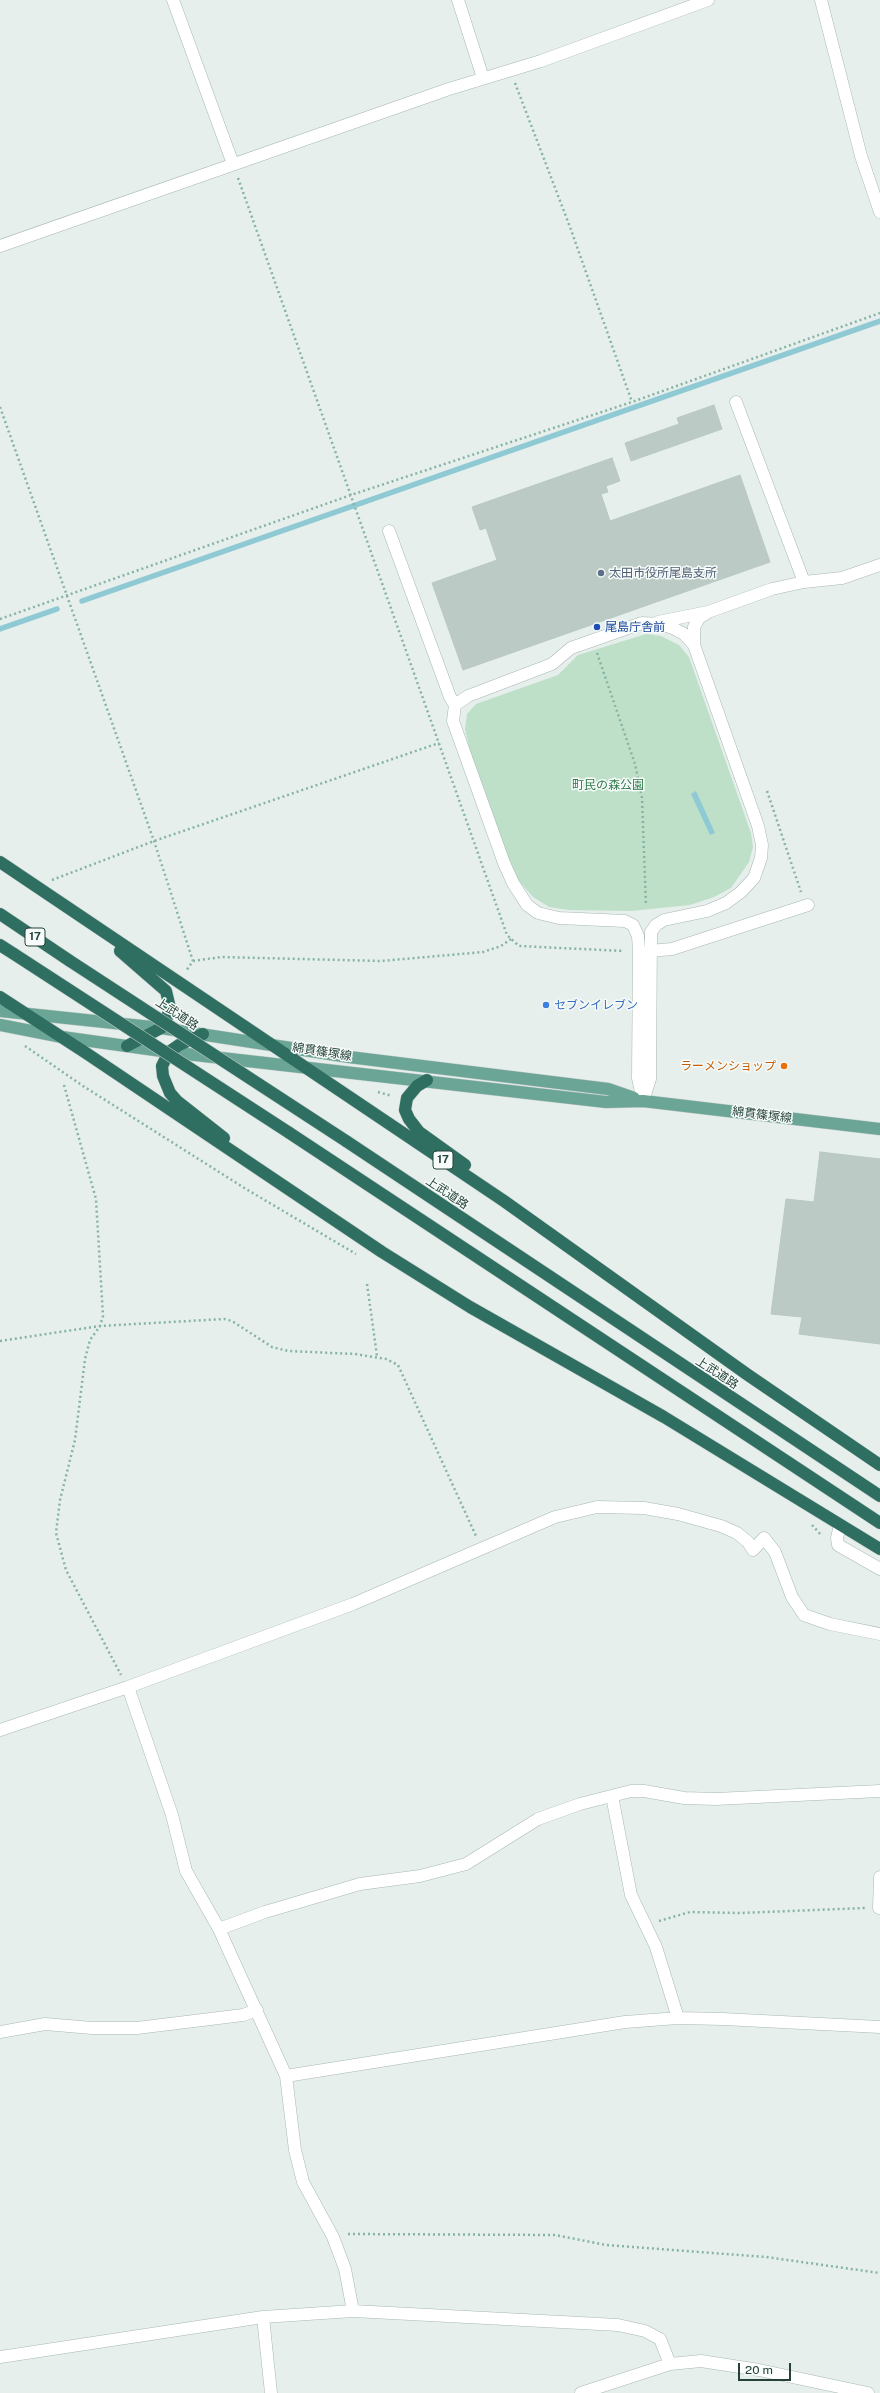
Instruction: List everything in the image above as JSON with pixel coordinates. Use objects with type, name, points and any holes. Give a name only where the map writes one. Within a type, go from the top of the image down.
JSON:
[{"type":"highway","name":"17","points":[[0,862],[504,1201],[748,1375],[879,1462]]},
{"type":"highway","name":"上武道路","points":[[0,914],[346,1141],[880,1496]]},
{"type":"highway","points":[[100,930],[124,956],[166,991],[170,1008],[165,1022],[160,1028],[127,1046]]},
{"type":"highway","name":"17","points":[[0,945],[288,1132],[416,1219],[880,1523]]},
{"type":"highway","points":[[0,998],[62,1037],[272,1179],[470,1307],[664,1417],[880,1549]]},
{"type":"highway","points":[[203,1034],[179,1044],[169,1052],[162,1071],[170,1093],[272,1179]]},
{"type":"highway","points":[[428,1080],[417,1086],[407,1098],[405,1110],[408,1119],[419,1132],[477,1174],[504,1201]]},
{"type":"main road","name":"綿貫篠塚線","points":[[0,1011],[160,1028],[267,1043],[350,1057],[608,1089],[643,1101]]},
{"type":"main road","name":"綿貫篠塚線","points":[[0,1025],[62,1037],[169,1052],[428,1080],[606,1102],[643,1101],[880,1129]]},
{"type":"street","points":[[173,0],[233,164]]},
{"type":"street","points":[[458,0],[483,78]]},
{"type":"street","points":[[0,246],[708,0]]},
{"type":"street","points":[[820,0],[861,156],[880,212]]},
{"type":"street","points":[[736,402],[804,582]]},
{"type":"street","points":[[389,531],[450,697],[455,706],[453,721],[504,863],[513,883],[527,905],[538,913],[559,918],[625,921],[633,925],[638,936],[638,1078],[643,1101]]},
{"type":"street","points":[[455,706],[468,696],[552,664],[571,648],[642,623],[675,620],[708,612],[772,589],[804,582],[842,578],[880,565]]},
{"type":"street","points":[[643,1101],[650,1078],[651,932],[656,925],[664,920],[707,911],[726,903],[741,892],[754,878],[761,858],[762,845],[758,826],[694,645],[694,627],[699,618],[708,612]]},
{"type":"street","points":[[642,623],[660,624],[673,628],[684,634],[694,645]]},
{"type":"street","points":[[650,951],[672,949],[808,905]]},
{"type":"street","points":[[0,1730],[128,1687],[353,1604],[555,1517],[597,1507],[644,1508],[678,1514],[721,1526],[736,1533],[748,1542],[753,1550],[764,1538],[775,1552],[792,1597],[804,1615],[830,1624],[880,1634]]},
{"type":"street","points":[[840,1525],[837,1538],[838,1545],[880,1569]]},
{"type":"street","points":[[128,1687],[172,1815],[186,1871],[219,1929],[286,2076],[295,2150],[303,2182],[333,2237],[345,2269],[353,2311]]},
{"type":"street","points":[[219,1929],[265,1912],[360,1884],[420,1876],[466,1864],[538,1819],[580,1804],[631,1791],[644,1791],[684,1798],[716,1799],[880,1791]]},
{"type":"street","points":[[612,1796],[631,1895],[656,1947],[678,2018]]},
{"type":"street","points":[[879,1908],[880,1877]]},
{"type":"street","points":[[0,2032],[45,2024],[92,2028],[137,2028],[243,2015],[257,2010]]},
{"type":"street","points":[[286,2076],[567,2030],[625,2022],[678,2018],[880,2027]]},
{"type":"street","points":[[0,2357],[263,2317],[353,2311],[618,2325],[645,2331],[660,2339],[670,2364]]},
{"type":"street","points":[[263,2317],[271,2393]]},
{"type":"street","points":[[580,2393],[670,2364],[701,2361],[728,2364],[868,2393]]},
{"type":"path","points":[[510,70],[570,226],[632,402]]},
{"type":"path","points":[[0,619],[358,493],[632,402],[880,313]]},
{"type":"path","points":[[0,407],[154,841],[193,961]]},
{"type":"path","points":[[596,649],[635,764],[642,798],[646,906]]},
{"type":"path","points":[[42,891],[46,885],[58,876],[154,841],[440,743]]},
{"type":"path","points":[[767,791],[798,887],[808,905]]},
{"type":"path","points":[[169,977],[184,973],[193,961],[221,957],[381,961],[483,952],[501,946],[511,939]]},
{"type":"path","points":[[64,1084],[96,1199],[103,1316],[100,1326],[90,1340],[85,1359],[75,1440],[60,1500],[56,1533],[66,1570],[128,1687]]},
{"type":"path","points":[[367,1284],[377,1356]]},
{"type":"path","points":[[0,1341],[100,1326],[224,1319],[232,1321],[272,1347],[288,1351],[377,1356],[398,1365],[481,1548]]},
{"type":"path","points":[[646,1926],[690,1912],[740,1913],[879,1908]]},
{"type":"path","points":[[333,2237],[345,2234],[555,2235],[606,2246],[766,2257],[880,2273]]},
{"type":"green space","name":"町民の森公園","points":[[646,634],[661,636],[679,645],[689,657],[751,833],[753,847],[749,862],[731,888],[714,897],[690,905],[631,911],[569,910],[549,907],[533,897],[519,881],[507,854],[470,751],[465,729],[467,714],[476,704],[558,675],[578,655]]},
{"type":"water","points":[[696,791],[715,833],[710,835],[691,794]]},
{"type":"building","points":[[714,405],[722,429],[631,461],[625,443],[679,424],[677,418]]},
{"type":"building","name":"太田市役所尾島支所","points":[[612,458],[620,481],[606,486],[608,492],[601,494],[610,521],[740,475],[770,562],[463,670],[432,583],[497,560],[486,528],[480,530],[472,507]]},
{"type":"building","points":[[820,1152],[880,1159],[880,1344],[799,1334],[802,1317],[771,1314],[786,1199],[814,1202]]},
{"type":"waterway","points":[[82,601],[880,321]]},
{"type":"waterway","points":[[0,629],[57,609]]},
{"type":"place","name":"太田市役所尾島支所","points":[[601,573]]},
{"type":"place","name":"尾島庁舎前","points":[[597,627]]},
{"type":"place","name":"セブンイレブン","points":[[546,1005]]},
{"type":"place","name":"ラーメンショップ","points":[[784,1066]]}]
